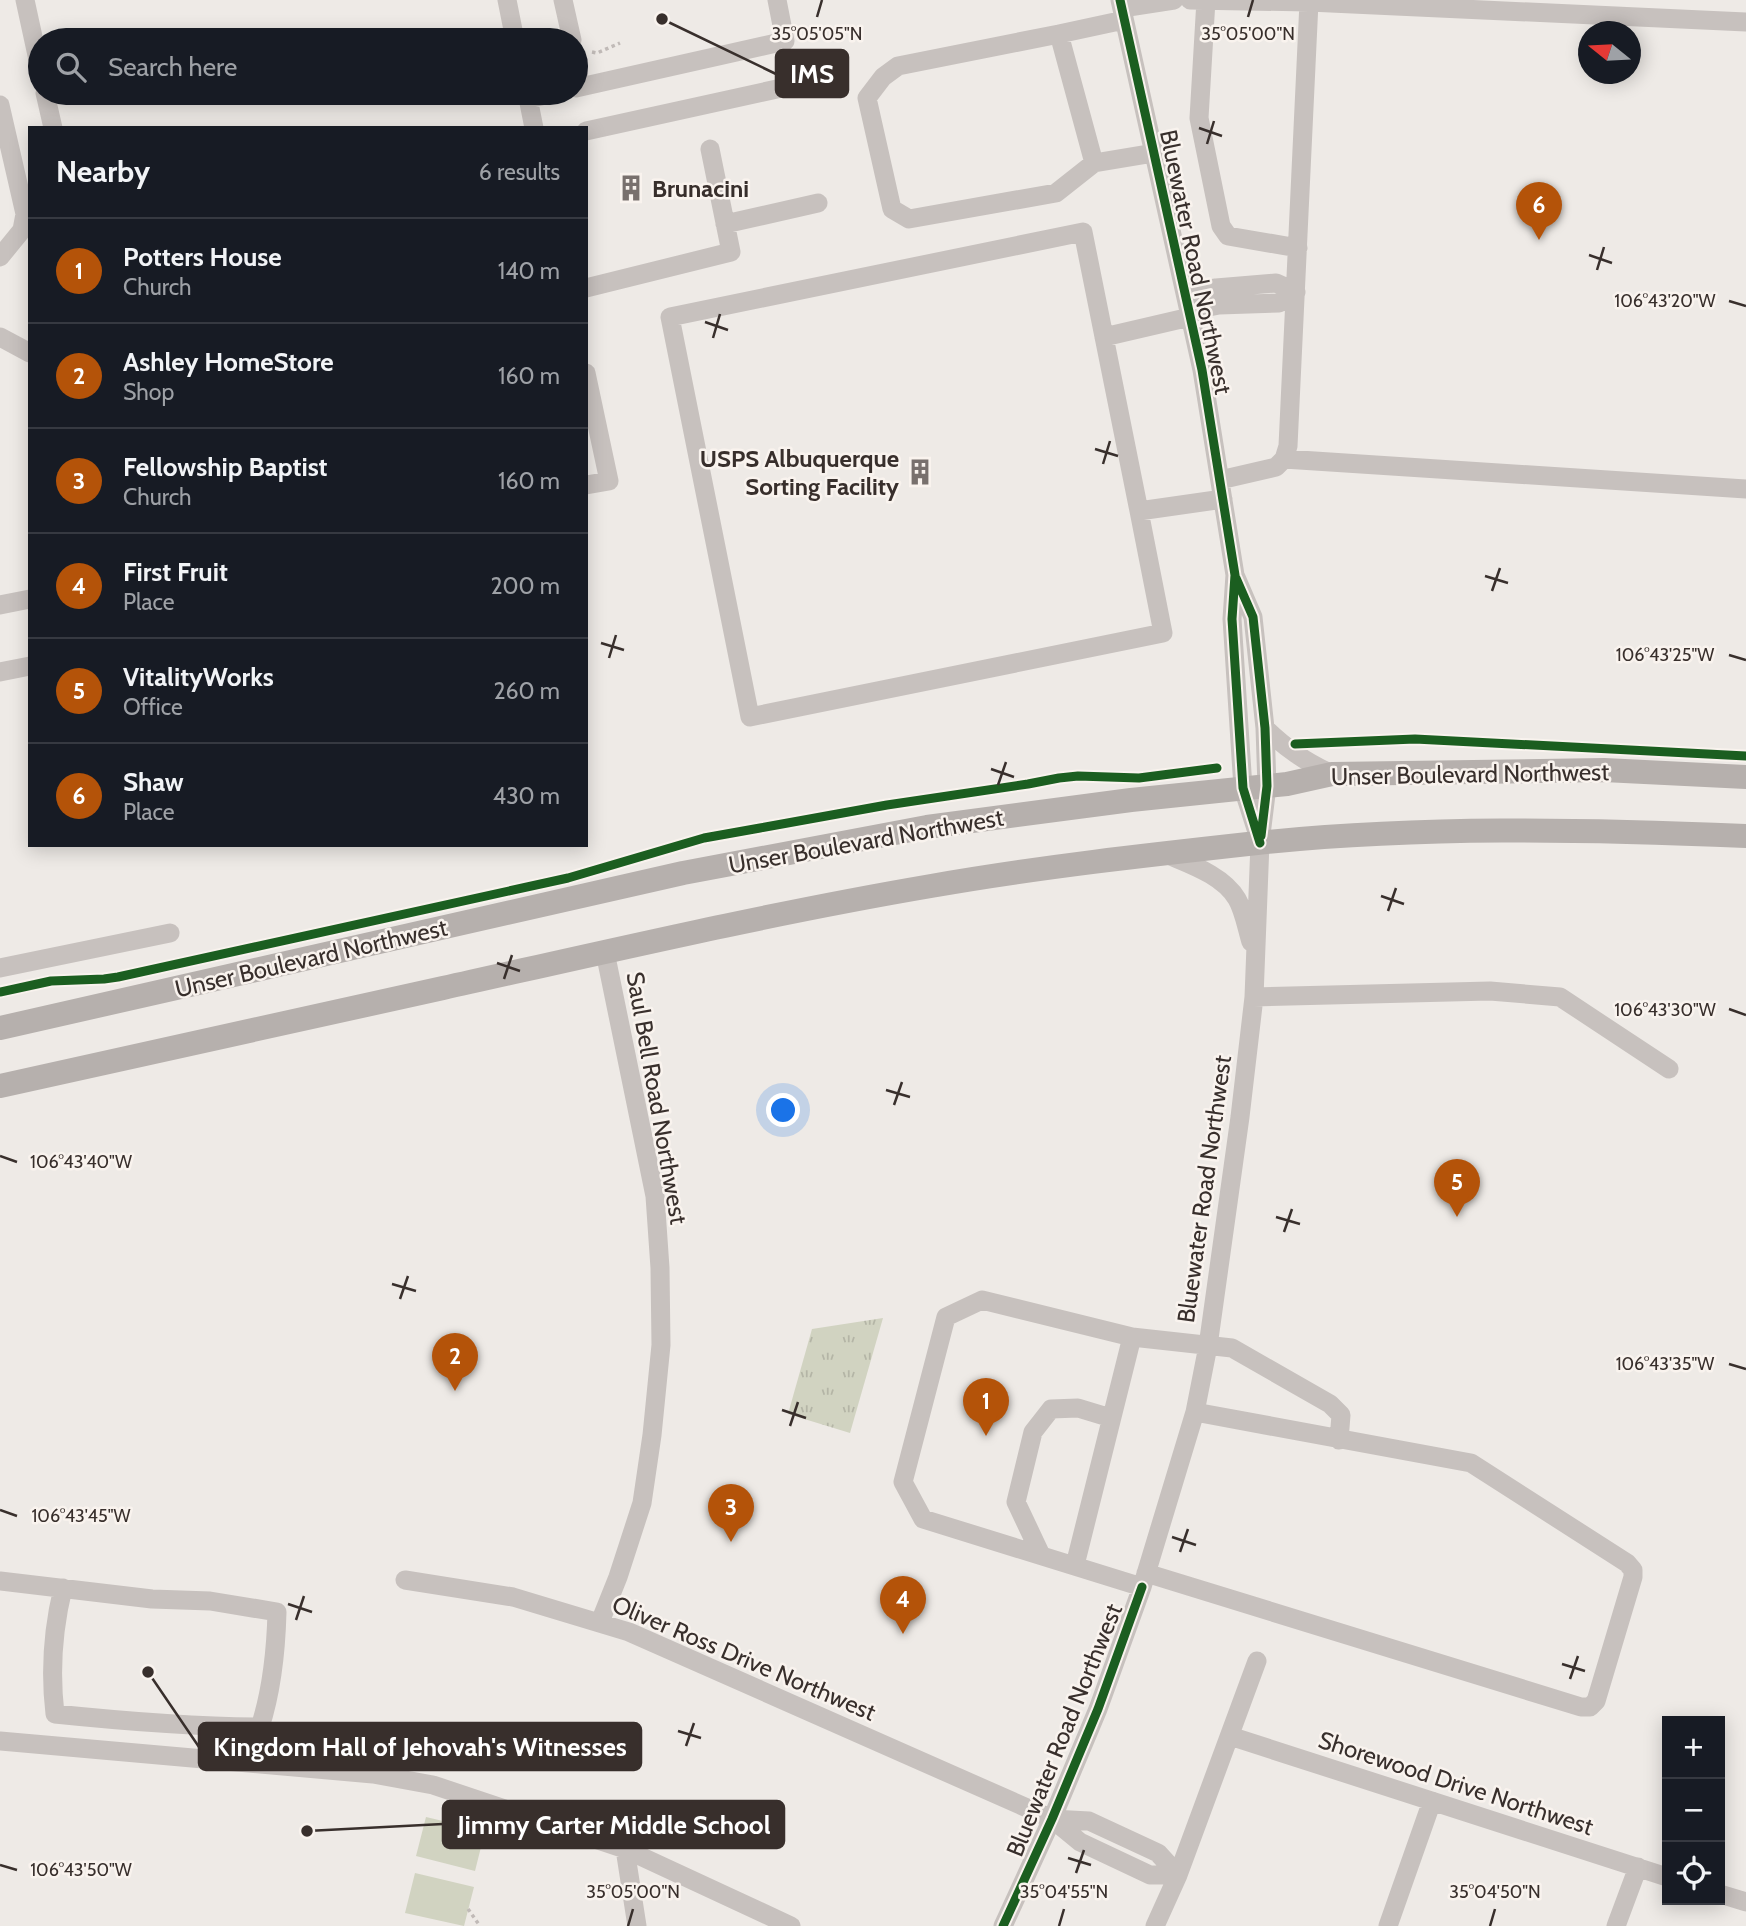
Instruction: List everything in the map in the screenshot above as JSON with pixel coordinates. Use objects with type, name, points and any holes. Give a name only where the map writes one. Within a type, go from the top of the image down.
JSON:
[{"type":"main road","name":"Unser Boulevard Northwest","points":[[0,1028],[682,873],[927,827],[1131,800],[1287,784],[1332,774],[1604,770],[1746,777]]},
{"type":"main road","points":[[0,1086],[605,952],[819,906],[935,885],[1165,853],[1387,834],[1586,830],[1746,836]]},
{"type":"street","points":[[25,0],[31,28]]},
{"type":"street","points":[[507,0],[513,28]]},
{"type":"street","points":[[563,0],[571,28]]},
{"type":"street","points":[[588,85],[785,41],[777,0]]},
{"type":"street","points":[[1154,153],[1094,163],[1056,193],[1029,200],[909,219],[892,209],[867,98],[883,77],[898,66],[1059,34],[1122,9],[1174,0]]},
{"type":"street","points":[[1190,0],[1309,2],[1746,22]]},
{"type":"street","points":[[1206,0],[1199,118],[1221,226],[1228,236],[1298,248]]},
{"type":"street","points":[[1139,511],[1221,490],[1276,467],[1284,459],[1288,446],[1309,2]]},
{"type":"street","name":"Bluewater Road Northwest","points":[[1003,1926],[1098,1709],[1144,1580],[1195,1412],[1208,1346],[1254,997],[1260,843],[1232,619],[1235,575],[1202,370],[1122,9]]},
{"type":"street","points":[[1059,34],[1094,163]]},
{"type":"street","points":[[588,131],[809,82]]},
{"type":"street","points":[[0,105],[25,214],[22,230],[0,257]]},
{"type":"street","points":[[48,105],[53,126]]},
{"type":"street","points":[[529,105],[534,126]]},
{"type":"street","points":[[588,288],[731,252],[710,149]]},
{"type":"street","points":[[725,223],[818,203]]},
{"type":"street","points":[[1083,232],[1139,511],[1163,633],[750,717],[670,317],[1083,232]]},
{"type":"street","points":[[1104,337],[1188,307],[1216,288],[1276,284],[1296,292]]},
{"type":"street","points":[[0,337],[28,352]]},
{"type":"street","points":[[588,382],[609,481],[588,485]]},
{"type":"street","points":[[1284,459],[1746,489]]},
{"type":"street","name":"Bluewater Road Northwest","points":[[1235,575],[1253,617],[1265,728],[1255,787]]},
{"type":"street","points":[[0,605],[28,599]]},
{"type":"street","points":[[0,672],[28,666]]},
{"type":"street","points":[[1265,728],[1306,762],[1332,774]]},
{"type":"street","points":[[1165,853],[1217,879],[1237,898],[1255,954]]},
{"type":"street","points":[[0,968],[170,933]]},
{"type":"street","name":"Saul Bell Road Northwest","points":[[600,1622],[642,1503],[661,1345],[655,1196],[605,952]]},
{"type":"street","points":[[1254,997],[1490,991],[1560,997],[1669,1069]]},
{"type":"street","points":[[1195,1412],[1339,1440],[1471,1463],[1627,1563],[1633,1570],[1633,1577],[1596,1701],[1590,1707],[1581,1707],[1144,1580],[1075,1565],[923,1519],[903,1482],[946,1317],[982,1300],[1132,1337],[1232,1348],[1330,1404],[1340,1415],[1339,1440]]},
{"type":"street","points":[[1075,1565],[1132,1337]]},
{"type":"street","points":[[1041,1555],[1016,1502],[1033,1432],[1051,1409],[1079,1408],[1111,1418]]},
{"type":"street","name":"Oliver Ross Drive Northwest","points":[[405,1580],[513,1597],[629,1632],[1052,1819],[1080,1842],[1150,1875],[1178,1875]]},
{"type":"street","points":[[0,1581],[63,1588],[152,1599],[210,1601],[276,1612],[269,1699],[260,1727],[208,1727],[55,1714],[52,1692],[55,1622],[63,1588]]},
{"type":"street","points":[[1155,1926],[1178,1875],[1256,1661]]},
{"type":"street","name":"Shorewood Drive Northwest","points":[[1230,1736],[1662,1875]]},
{"type":"street","points":[[0,1741],[373,1774],[433,1785],[625,1849],[790,1926]]},
{"type":"street","points":[[1388,1926],[1432,1801]]},
{"type":"street","points":[[625,1849],[637,1926]]},
{"type":"street","points":[[1616,1926],[1638,1867]]},
{"type":"street","points":[[1725,1896],[1746,1902]]},
{"type":"path","points":[[588,52],[597,53],[620,43]]},
{"type":"path","points":[[468,1909],[480,1926]]},
{"type":"green space","points":[[883,1318],[850,1433],[788,1414],[812,1329]]},
{"type":"green space","points":[[426,1817],[485,1831],[475,1871],[416,1856]]},
{"type":"green space","points":[[415,1873],[474,1887],[464,1926],[405,1913]]},
{"type":"cycle path","points":[[1120,0],[1202,370],[1235,575],[1232,619],[1243,788],[1260,843]]},
{"type":"cycle path","points":[[1236,578],[1253,617],[1265,728],[1267,786],[1261,836]]},
{"type":"cycle path","points":[[1295,744],[1415,739],[1746,756]]},
{"type":"cycle path","points":[[0,992],[51,981],[118,977],[568,878],[704,838],[1059,778],[1139,778],[1217,768]]},
{"type":"cycle path","points":[[1003,1926],[1098,1709],[1142,1587]]},
{"type":"place","name":"IMS","points":[[662,19]]},
{"type":"place","name":"Brunacini","points":[[631,188]]},
{"type":"place","name":"Shaw","points":[[1539,240]]},
{"type":"place","name":"USPS Albuquerque Sorting Facility","points":[[920,472]]},
{"type":"place","name":"VitalityWorks","points":[[1457,1217]]},
{"type":"place","name":"Ashley HomeStore","points":[[455,1391]]},
{"type":"place","name":"Potters House","points":[[986,1436]]},
{"type":"place","name":"Fellowship Baptist","points":[[731,1542]]},
{"type":"place","name":"First Fruit","points":[[903,1634]]},
{"type":"place","name":"Kingdom Hall of Jehovah's Witnesses","points":[[148,1672]]},
{"type":"place","name":"Jimmy Carter Middle School","points":[[307,1831]]}]
